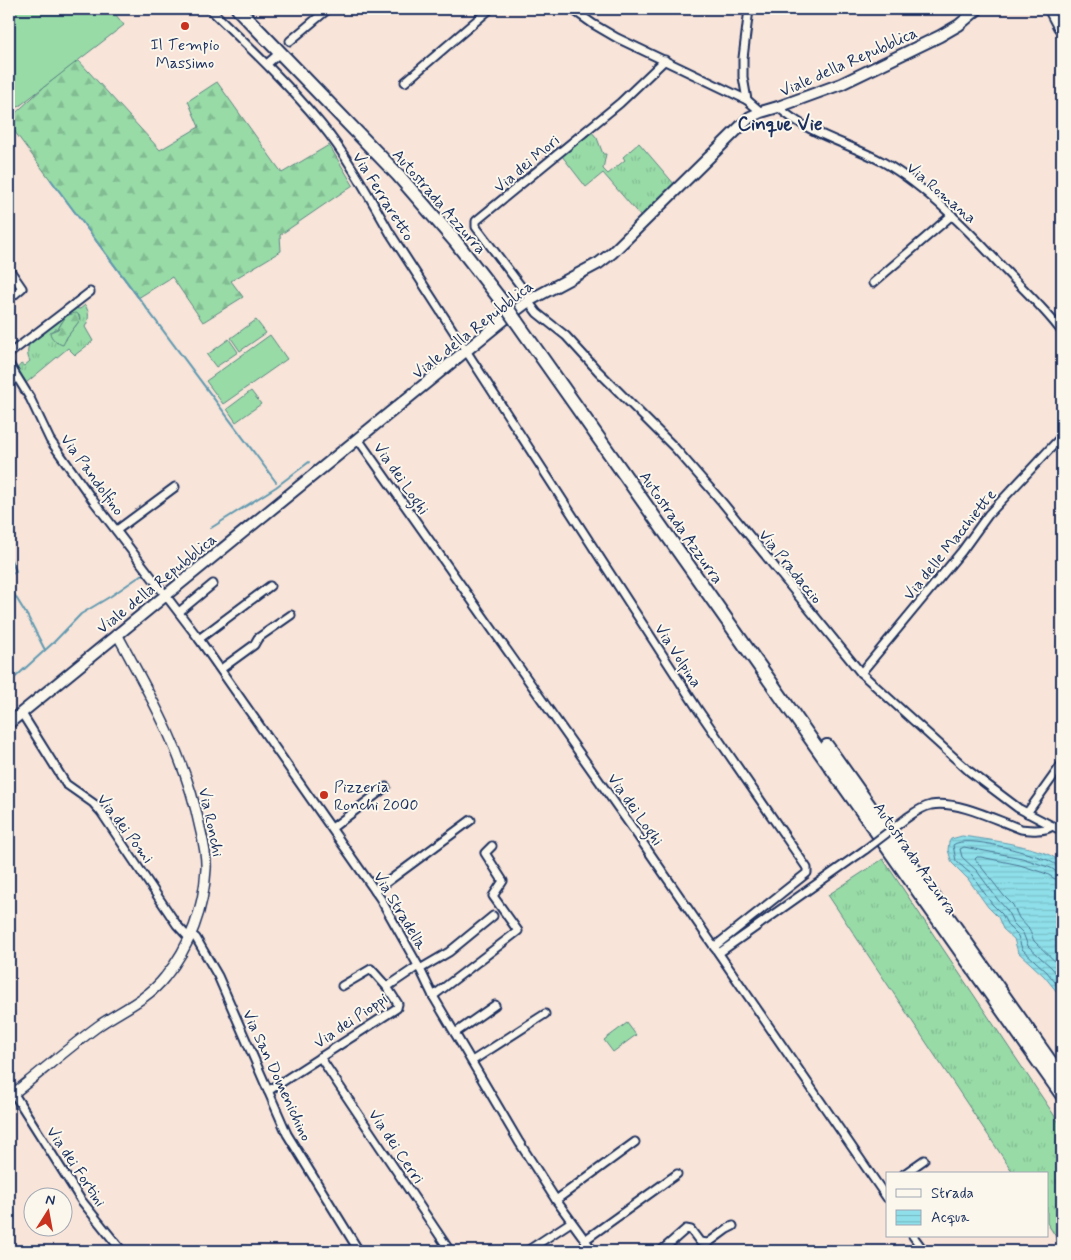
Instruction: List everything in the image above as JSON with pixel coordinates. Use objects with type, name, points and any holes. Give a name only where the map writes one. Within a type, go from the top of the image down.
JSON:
[{"type":"highway","name":"Autostrada Azzurra","points":[[238,9],[398,175],[511,306]]},
{"type":"highway","name":"Autostrada Azzurra","points":[[249,9],[404,169],[461,236],[1062,1078]]},
{"type":"highway","name":"Autostrada Azzurra","points":[[520,318],[1062,1095]]},
{"type":"main road","name":"Viale della Repubblica","points":[[9,722],[530,300],[599,263],[612,253],[750,117],[841,84],[920,46],[958,25],[978,9]]},
{"type":"street","name":"Via Ferraretto","points":[[210,9],[267,64],[322,125],[357,176],[390,233],[465,351]]},
{"type":"street","points":[[290,41],[328,9]]},
{"type":"street","points":[[405,82],[490,9]]},
{"type":"street","points":[[572,9],[617,38],[747,100],[761,112]]},
{"type":"street","points":[[747,100],[743,77],[743,58],[750,9]]},
{"type":"street","points":[[1048,9],[1058,28],[1062,28]]},
{"type":"street","points":[[267,64],[275,57]]},
{"type":"street","name":"Via dei Mori","points":[[530,300],[476,227],[476,221],[620,103],[666,60]]},
{"type":"street","name":"Via Romana","points":[[778,107],[804,126],[883,162],[952,215],[1039,305],[1062,332]]},
{"type":"street","points":[[873,283],[952,215]]},
{"type":"street","points":[[9,268],[22,288],[9,299]]},
{"type":"street","points":[[9,354],[90,292]]},
{"type":"street","name":"Via Pradaccio","points":[[530,300],[537,313],[566,336],[675,448],[722,502],[861,673],[969,771],[1027,813],[1062,831]]},
{"type":"street","name":"Via Volpina","points":[[465,351],[599,554],[697,708],[807,868],[807,873],[714,946]]},
{"type":"street","name":"Via Pandolfino","points":[[9,364],[30,398],[50,440],[166,594]]},
{"type":"street","name":"Via delle Macchiette","points":[[861,673],[962,551],[988,515],[1062,436]]},
{"type":"street","name":"Via dei Loghi","points":[[358,439],[884,1187]]},
{"type":"street","points":[[117,530],[174,487]]},
{"type":"street","points":[[179,612],[214,584]]},
{"type":"street","points":[[199,638],[270,586]]},
{"type":"street","name":"Via Stradella","points":[[166,594],[221,669],[375,891],[419,967],[433,996],[519,1142],[556,1200],[593,1251]]},
{"type":"street","points":[[199,638],[228,614],[224,610]]},
{"type":"street","points":[[221,669],[254,645],[258,638],[291,615]]},
{"type":"street","name":"Via Ronchi","points":[[10,1092],[69,1048],[153,990],[165,978],[190,936],[198,914],[206,868],[195,804],[175,747],[148,690],[117,634]]},
{"type":"street","name":"Via dei Pomi","points":[[21,712],[66,784],[93,803],[101,812],[176,925],[190,936]]},
{"type":"street","points":[[1027,813],[1062,764]]},
{"type":"street","points":[[332,828],[386,787]]},
{"type":"street","points":[[719,953],[917,810],[931,805],[944,804],[966,809],[1021,829],[1048,829],[1052,826]]},
{"type":"street","points":[[375,891],[471,820]]},
{"type":"street","points":[[433,996],[518,931],[493,896],[503,881],[485,853],[492,846]]},
{"type":"street","name":"Via dei Pioppi","points":[[268,1091],[398,1008],[398,1004],[387,987],[419,967],[449,952],[493,916]]},
{"type":"street","name":"Via San Domenichino","points":[[190,936],[196,938],[218,976],[288,1134],[359,1251]]},
{"type":"street","points":[[342,986],[371,969],[387,987]]},
{"type":"street","points":[[455,1033],[495,1005]]},
{"type":"street","points":[[472,1061],[545,1014]]},
{"type":"street","name":"Via dei Cerri","points":[[320,1057],[450,1251]]},
{"type":"street","name":"Via dei Fortini","points":[[10,1092],[81,1200],[122,1251]]},
{"type":"street","points":[[556,1200],[635,1142]]},
{"type":"street","points":[[907,1172],[924,1160]]},
{"type":"street","points":[[585,1240],[677,1174]]},
{"type":"street","points":[[527,1251],[571,1222]]},
{"type":"street","points":[[661,1251],[686,1230],[691,1230],[700,1242],[708,1243],[733,1226]]},
{"type":"street","points":[[914,1238],[924,1251]]},
{"type":"green space","points":[[9,9],[111,9],[124,25],[9,114]]},
{"type":"green space","points":[[78,60],[160,150],[199,127],[188,101],[217,82],[282,173],[329,145],[353,185],[280,235],[281,251],[231,281],[243,297],[203,322],[172,277],[138,298],[9,124],[9,119],[44,87]]},
{"type":"green space","points":[[591,131],[597,138],[603,154],[606,154],[603,169],[608,174],[625,160],[623,157],[639,143],[675,185],[642,218],[603,173],[586,187],[562,156]]},
{"type":"green space","points":[[85,305],[87,308],[88,316],[85,327],[93,341],[75,355],[68,348],[26,383],[16,370],[21,364],[24,366],[30,361],[28,348],[30,341],[72,308],[80,309]],"holes":[[[79,315],[80,320],[66,340],[57,343],[51,336],[62,322]]]},
{"type":"green space","points":[[78,314],[80,320],[63,345],[53,338],[50,332],[58,329],[66,316]]},
{"type":"green space","points":[[256,320],[266,333],[240,351],[231,338]]},
{"type":"green space","points":[[270,335],[287,359],[223,404],[206,381]]},
{"type":"green space","points":[[229,339],[238,352],[216,367],[207,355]]},
{"type":"green space","points":[[251,391],[261,404],[236,422],[227,409]]},
{"type":"green space","points":[[883,859],[1062,1127],[1062,1246],[1048,1225],[1048,1172],[1013,1172],[828,895]]},
{"type":"green space","points":[[627,1023],[636,1035],[613,1052],[604,1040]]},
{"type":"water","points":[[962,836],[1031,848],[1055,858],[1062,864],[1062,998],[1044,976],[1018,952],[1014,939],[1003,929],[998,917],[988,907],[968,879],[952,863],[948,850],[949,842],[951,839]]},
{"type":"waterway","points":[[51,180],[276,482]]},
{"type":"waterway","points":[[211,528],[276,487],[309,462]]},
{"type":"waterway","points":[[9,556],[16,571],[9,576]]},
{"type":"waterway","points":[[9,683],[54,642],[81,614],[146,572]]},
{"type":"waterway","points":[[9,586],[45,650]]},
{"type":"place","name":"Il Tempio Massimo","points":[[185,26]]},
{"type":"place","name":"Pizzeria Ronchi 2000","points":[[324,795]]},
{"type":"district","name":"Cinque Vie","points":[[780,123]]}]
